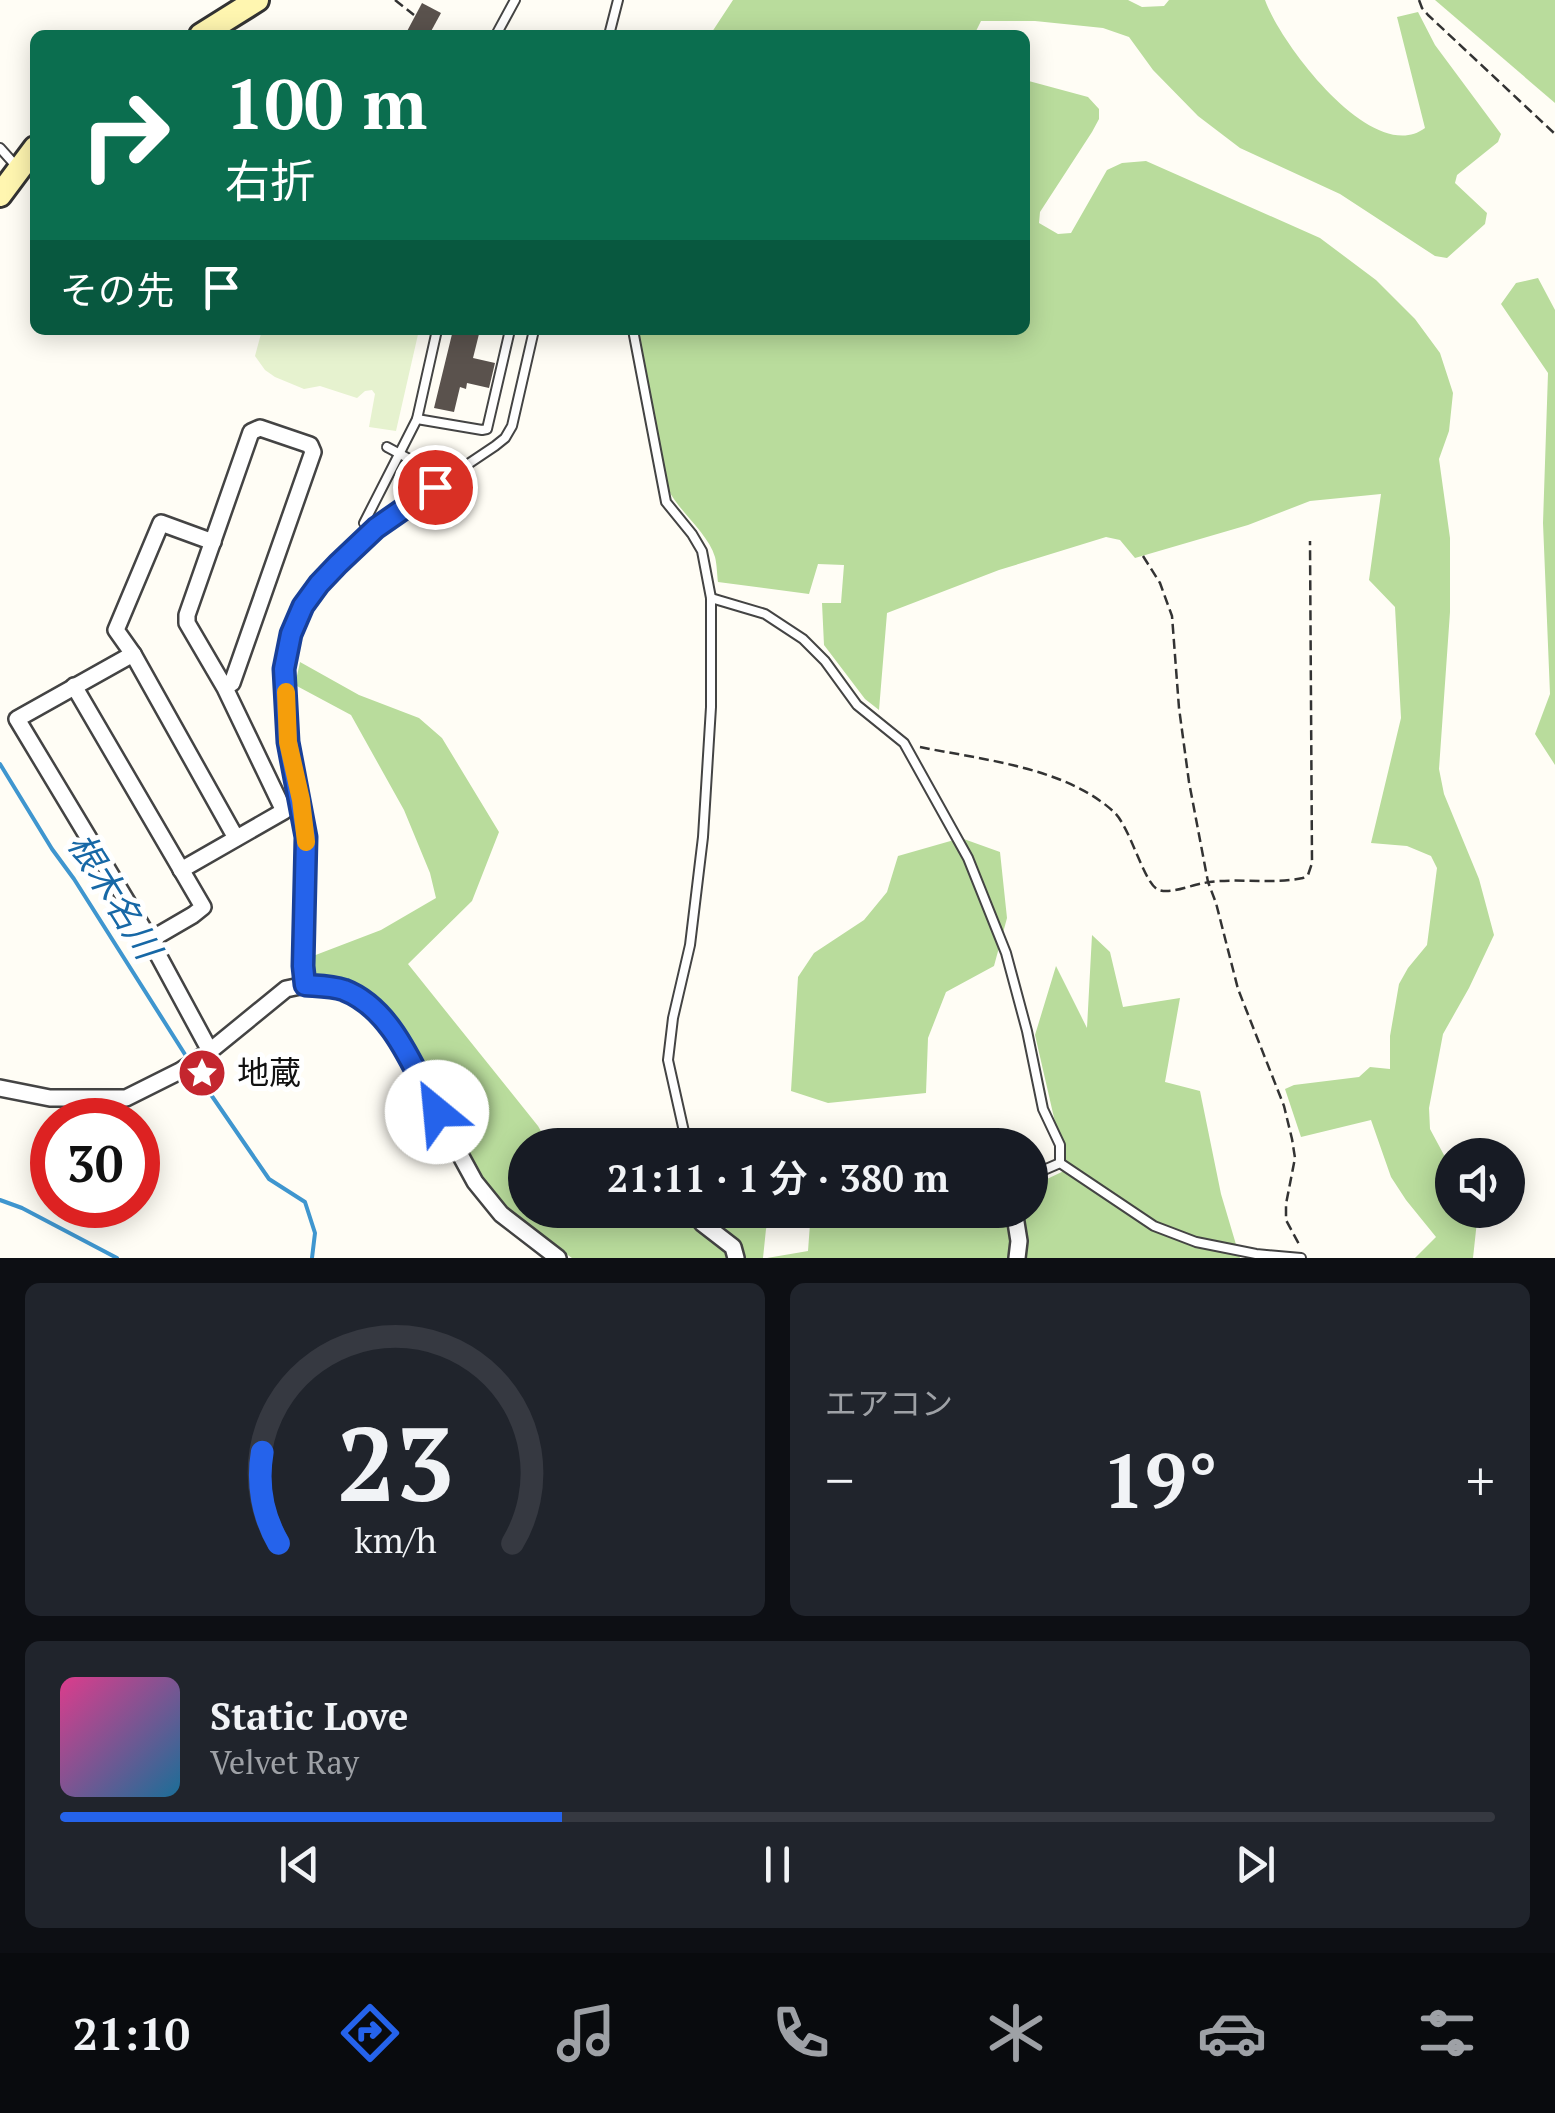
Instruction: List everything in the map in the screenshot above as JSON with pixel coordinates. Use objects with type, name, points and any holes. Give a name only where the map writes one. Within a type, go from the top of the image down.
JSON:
[{"type":"main road","points":[[211,30],[257,0]]},
{"type":"main road","points":[[0,194],[30,154]]},
{"type":"street","points":[[181,870],[284,811],[225,688],[187,623],[251,432],[260,428],[310,445],[313,452],[232,683],[225,688]]},
{"type":"street","points":[[213,542],[162,523],[116,630],[236,838]]},
{"type":"street","points":[[133,654],[17,719],[150,940],[210,1051]]},
{"type":"street","points":[[74,686],[202,907],[150,940]]},
{"type":"street","points":[[0,1088],[50,1098],[126,1098],[210,1051],[286,989],[305,985],[340,988],[361,998],[386,1019],[475,1182],[500,1214],[558,1258]]},
{"type":"street","points":[[709,1228],[734,1246],[736,1258]]},
{"type":"street","points":[[1017,1228],[1017,1258]]},
{"type":"lane","points":[[499,30],[515,0]]},
{"type":"lane","points":[[610,30],[618,0]]},
{"type":"lane","points":[[0,148],[18,169]]},
{"type":"lane","points":[[364,524],[417,419],[436,335]]},
{"type":"lane","points":[[417,419],[487,429],[509,335]]},
{"type":"lane","points":[[305,985],[306,837],[288,742],[284,669],[291,634],[303,606],[319,584],[360,542],[505,438],[512,426],[533,335]]},
{"type":"lane","points":[[633,335],[666,502],[702,550],[711,598],[712,707],[703,837],[690,944],[668,1060],[682,1128]]},
{"type":"lane","points":[[387,447],[413,461]]},
{"type":"lane","points":[[711,598],[765,614],[803,639],[826,661],[857,705],[904,743],[968,858],[1006,953],[1044,1109],[1060,1145],[1060,1163]]},
{"type":"lane","points":[[1048,1168],[1060,1163]]},
{"type":"lane","points":[[1060,1163],[1154,1226],[1211,1245],[1300,1258]]},
{"type":"path","points":[[394,0],[414,15]]},
{"type":"path","points":[[1420,0],[1428,15],[1555,134]]},
{"type":"path","points":[[904,743],[1041,772],[1070,784],[1115,813],[1130,834],[1150,885],[1162,891],[1208,882],[1303,878],[1312,863],[1310,541]]},
{"type":"path","points":[[1143,556],[1160,583],[1172,616],[1181,726],[1208,882],[1238,989],[1284,1106],[1292,1139],[1294,1158],[1286,1220],[1300,1246],[1300,1258]]},
{"type":"green space","points":[[733,0],[1128,0],[1142,7],[1164,6],[1169,0],[1265,0],[1289,44],[1331,95],[1355,116],[1380,130],[1404,135],[1425,128],[1397,17],[1418,12],[1435,45],[1501,134],[1498,142],[1457,175],[1455,183],[1487,213],[1485,224],[1447,258],[1435,256],[1340,194],[1240,148],[1198,116],[1153,70],[1129,37],[1103,28],[1035,21],[981,21],[976,30],[713,30]]},
{"type":"green space","points":[[1435,0],[1555,0],[1555,103]]},
{"type":"green space","points":[[1030,81],[1088,97],[1099,109],[1092,132],[1040,212],[1039,223],[1058,234],[1071,233],[1107,170],[1122,163],[1146,161],[1320,238],[1376,280],[1415,319],[1440,353],[1453,393],[1449,431],[1439,459],[1450,538],[1450,612],[1439,769],[1444,794],[1479,879],[1494,935],[1443,1034],[1429,1108],[1430,1129],[1435,1138],[1435,1228],[1476,1228],[1473,1258],[1415,1258],[1436,1237],[1391,1177],[1371,1120],[1301,1137],[1285,1089],[1359,1077],[1370,1067],[1390,1069],[1390,1036],[1399,984],[1427,945],[1437,868],[1431,856],[1407,846],[1371,843],[1401,718],[1395,607],[1369,580],[1381,494],[1310,501],[1248,525],[1135,558],[1120,540],[1106,537],[999,570],[887,613],[879,710],[865,699],[824,645],[822,603],[841,603],[844,565],[818,564],[809,594],[718,582],[711,548],[668,489],[637,335],[1030,335]]},
{"type":"green space","points":[[1538,278],[1555,310],[1555,765],[1535,734],[1550,694],[1543,523],[1548,373],[1501,304],[1516,283]]},
{"type":"green space","points":[[261,335],[418,335],[396,431],[369,427],[375,394],[372,390],[357,398],[320,386],[304,389],[275,377],[255,356]]},
{"type":"green space","points":[[300,662],[359,695],[419,718],[442,738],[499,832],[472,901],[408,964],[539,1128],[508,1128],[508,1214],[500,1208],[437,1101],[394,1016],[356,987],[310,972],[307,963],[313,956],[381,930],[436,898],[404,810],[351,715],[295,685]]},
{"type":"green space","points":[[961,838],[1000,852],[1007,918],[994,966],[946,992],[928,1038],[926,1093],[828,1103],[791,1091],[798,977],[814,953],[864,920],[887,892],[898,856]]},
{"type":"green space","points":[[1092,935],[1110,952],[1123,1007],[1180,998],[1165,1082],[1200,1091],[1221,1194],[1240,1258],[767,1258],[808,1251],[810,1228],[1048,1228],[1048,1178],[1066,1170],[1035,1035],[1056,966],[1087,1028]]},
{"type":"green space","points":[[529,1228],[766,1228],[763,1258],[572,1258]]},
{"type":"building","points":[[422,3],[441,13],[432,30],[408,30]]},
{"type":"building","points":[[452,335],[479,335],[473,358],[495,363],[489,388],[467,383],[466,389],[460,387],[454,412],[434,408]]},
{"type":"waterway","name":"根木名川","points":[[0,764],[186,1056]]},
{"type":"waterway","name":"根木名川","points":[[205,1086],[269,1179],[305,1202],[315,1233],[312,1258]]},
{"type":"waterway","points":[[0,1200],[117,1258]]},
{"type":"slow traffic","points":[[286,692],[288,742],[306,842]]},
{"type":"place","name":"地蔵","points":[[202,1073]]},
{"type":"route","points":[[435,487],[376,528],[319,584],[303,606],[291,634],[284,669],[288,742],[306,837],[305,985],[340,988],[361,998],[386,1019],[437,1112]]}]
